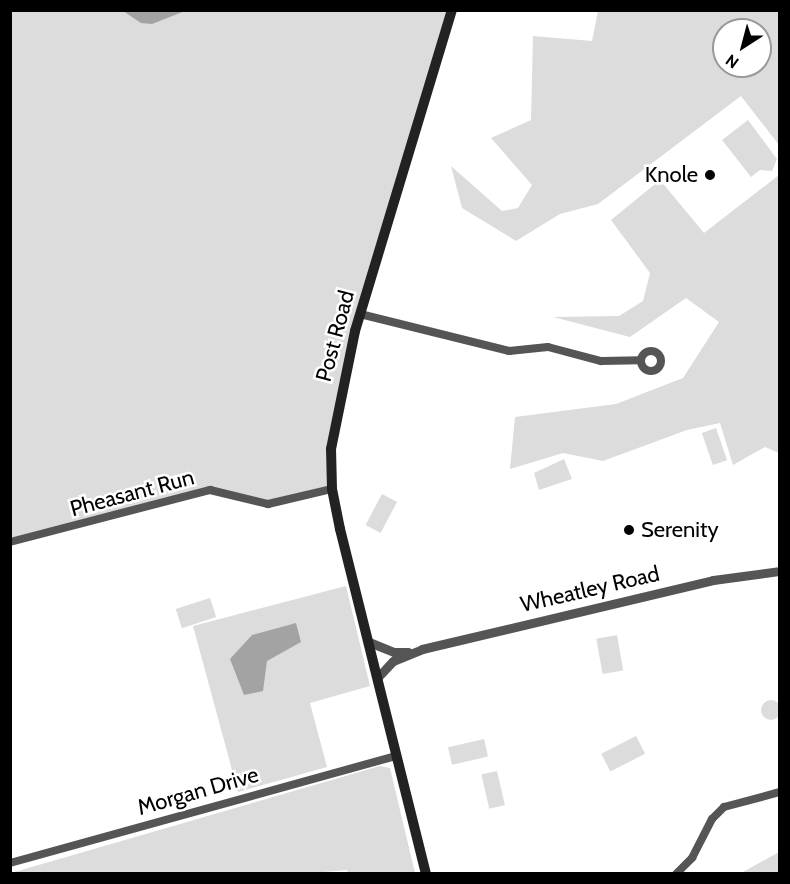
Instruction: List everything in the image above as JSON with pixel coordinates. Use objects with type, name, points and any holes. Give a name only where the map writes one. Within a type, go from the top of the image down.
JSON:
[{"type":"main road","name":"Post Road","points":[[378,677],[332,489],[336,411],[360,314],[452,10]]},
{"type":"main road","points":[[378,677],[395,756],[426,873]]},
{"type":"street","points":[[360,314],[509,351],[548,347],[601,361],[640,360]]},
{"type":"street","name":"Pheasant Run","points":[[10,542],[210,490],[268,504],[332,489]]},
{"type":"street","name":"Wheatley Road","points":[[369,642],[394,652],[410,652],[713,580],[780,571]]},
{"type":"street","name":"Wheatley Road","points":[[378,677],[393,661],[410,652]]},
{"type":"street","name":"Morgan Drive","points":[[10,863],[395,756]]},
{"type":"street","points":[[676,873],[692,858],[712,819],[724,807],[780,792]]},
{"type":"shaded area","points":[[11,11],[452,11],[336,411],[332,489],[268,504],[222,491],[11,542]]},
{"type":"shaded area","points":[[123,11],[185,11],[152,24],[141,23]]},
{"type":"shaded area","points":[[598,11],[779,11],[779,145],[741,96],[598,204],[560,214],[516,241],[462,208],[451,166],[502,211],[518,208],[532,185],[491,138],[531,120],[533,36],[592,41]]},
{"type":"shaded area","points":[[748,120],[777,159],[772,171],[760,170],[751,177],[722,140]]},
{"type":"shaded area","points":[[779,175],[779,453],[765,447],[733,465],[720,423],[687,430],[603,461],[563,453],[510,469],[515,417],[616,404],[683,378],[719,322],[686,298],[630,337],[553,317],[619,316],[643,301],[650,273],[611,220],[660,180],[704,233]]},
{"type":"shaded area","points":[[716,428],[727,460],[713,465],[702,433]]},
{"type":"shaded area","points":[[564,459],[572,479],[539,490],[534,473]]},
{"type":"shaded area","points":[[382,494],[397,502],[381,533],[366,525]]},
{"type":"shaded area","points":[[346,586],[370,686],[310,703],[327,767],[238,792],[193,626]]},
{"type":"shaded area","points":[[210,598],[216,617],[182,628],[176,609]]},
{"type":"shaded area","points":[[296,623],[301,642],[267,661],[263,691],[244,695],[230,659],[252,635]]},
{"type":"shaded area","points":[[617,635],[623,670],[603,674],[596,639]]},
{"type":"shaded area","points":[[771,700],[778,703],[781,710],[778,717],[771,720],[764,717],[761,710],[764,703]]},
{"type":"shaded area","points":[[636,736],[645,754],[610,772],[601,754]]},
{"type":"shaded area","points":[[484,739],[488,757],[452,765],[448,747]]},
{"type":"shaded area","points":[[380,766],[390,768],[415,873],[348,873],[347,870],[300,874],[11,873]]},
{"type":"shaded area","points":[[497,771],[505,805],[489,809],[481,775]]},
{"type":"shaded area","points":[[779,852],[779,873],[741,873]]},
{"type":"place","name":"Knole","points":[[710,175]]},
{"type":"place","name":"Serenity","points":[[629,530]]}]
